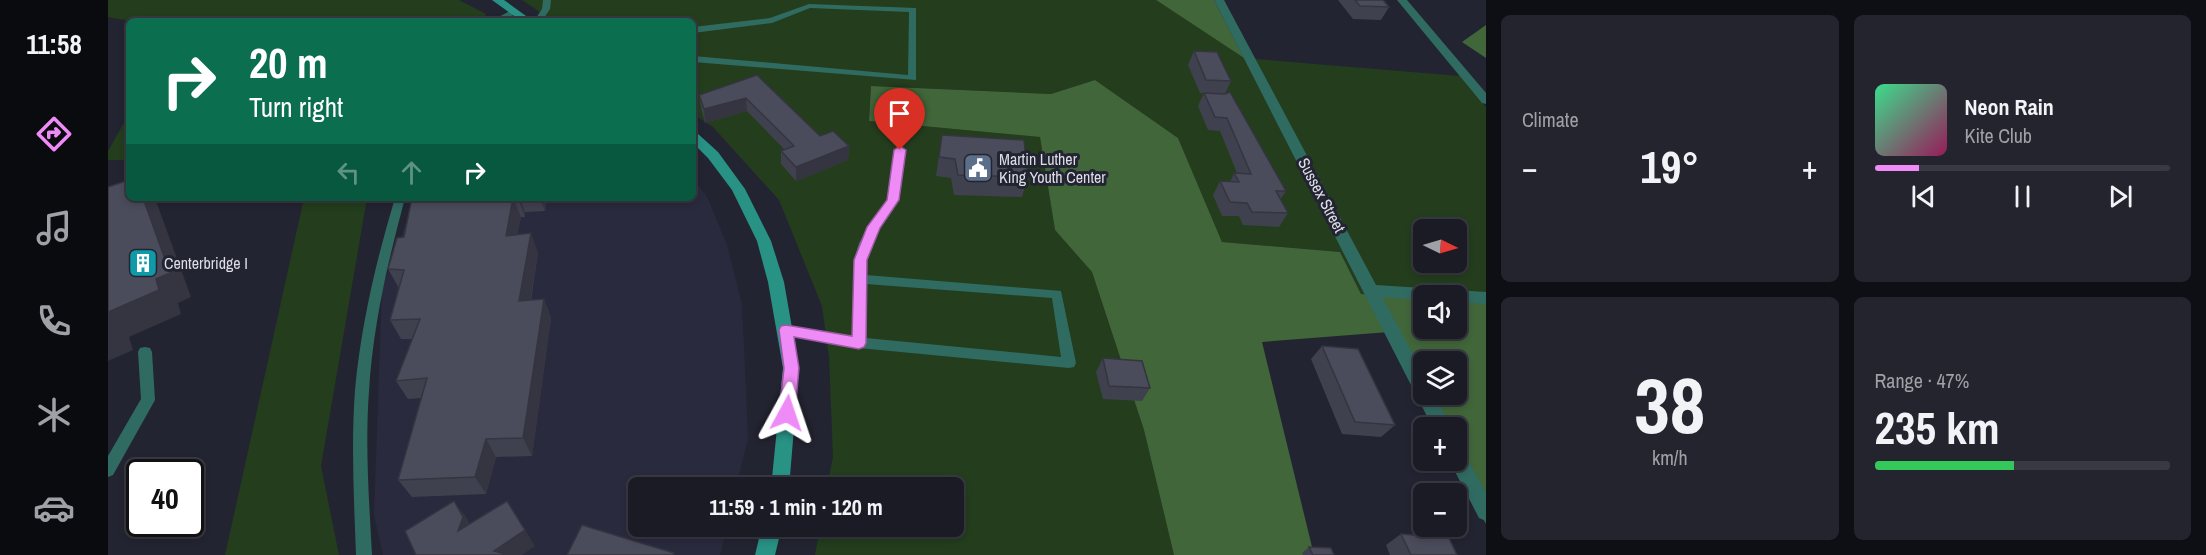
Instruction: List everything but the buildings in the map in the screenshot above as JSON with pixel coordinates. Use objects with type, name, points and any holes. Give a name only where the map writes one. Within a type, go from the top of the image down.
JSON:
[{"type":"street","points":[[497,0],[524,18]]},
{"type":"street","name":"Sussex Street","points":[[1219,0],[1413,371]]},
{"type":"street","points":[[1402,0],[1486,100]]},
{"type":"street","points":[[696,139],[713,155],[738,189],[764,241],[776,282],[791,368],[781,477]]},
{"type":"street","points":[[1372,290],[1413,293]]},
{"type":"street","points":[[1467,297],[1486,298]]},
{"type":"street","points":[[1464,471],[1486,512]]},
{"type":"street","points":[[765,555],[769,537]]},
{"type":"lane","points":[[540,18],[546,9],[547,0]]},
{"type":"lane","points":[[696,30],[772,20],[809,6],[914,10],[913,78],[696,59]]},
{"type":"lane","points":[[502,18],[515,12]]},
{"type":"lane","points":[[859,343],[860,260],[874,227],[893,200],[900,150]]},
{"type":"lane","points":[[364,555],[360,469],[364,368],[386,248],[399,201]]},
{"type":"lane","points":[[786,330],[859,343],[1069,363],[1057,294],[860,279]]},
{"type":"lane","points":[[108,470],[148,400],[145,352]]},
{"type":"shaded area","points":[[696,181],[708,199],[727,245],[742,304],[748,438],[738,477],[628,477],[628,537],[724,537],[720,555],[383,555],[374,515],[382,289],[414,201],[696,201]]},
{"type":"green space","points":[[108,0],[459,0],[486,14],[483,18],[126,18],[126,20],[108,17]]},
{"type":"green space","points":[[522,0],[1156,0],[1244,58],[1460,76],[1486,107],[1486,303],[1467,299],[1467,285],[1413,285],[1413,298],[1361,294],[1340,252],[1222,242],[1178,138],[1095,80],[1051,94],[871,86],[869,121],[1040,137],[1055,230],[1092,272],[1144,430],[1174,555],[815,555],[818,537],[964,537],[964,477],[829,477],[833,457],[829,357],[822,306],[779,200],[713,127],[696,116],[696,18],[549,18]]},
{"type":"green space","points":[[1156,0],[1214,0],[1244,58]]},
{"type":"green space","points":[[1486,25],[1486,58],[1462,42]]},
{"type":"green space","points":[[1095,80],[1178,138],[1222,242],[1340,252],[1361,294],[1413,298],[1413,339],[1467,339],[1467,302],[1486,303],[1486,524],[1459,471],[1467,471],[1467,417],[1432,417],[1426,405],[1467,405],[1467,351],[1413,351],[1413,380],[1389,332],[1262,342],[1314,555],[1174,555],[1144,430],[1092,272],[1055,230],[1040,137],[869,121],[871,86],[1051,94]]},
{"type":"green space","points":[[126,119],[126,160],[108,160],[108,151]]},
{"type":"green space","points":[[303,201],[366,201],[321,466],[339,555],[225,555]]},
{"type":"place","name":"Martin Luther King Youth Center","points":[[978,168]]},
{"type":"place","name":"Centerbridge I","points":[[143,263]]},
{"type":"route","points":[[787,413],[791,368],[786,330],[859,343],[860,260],[874,227],[893,200],[900,150]]}]
